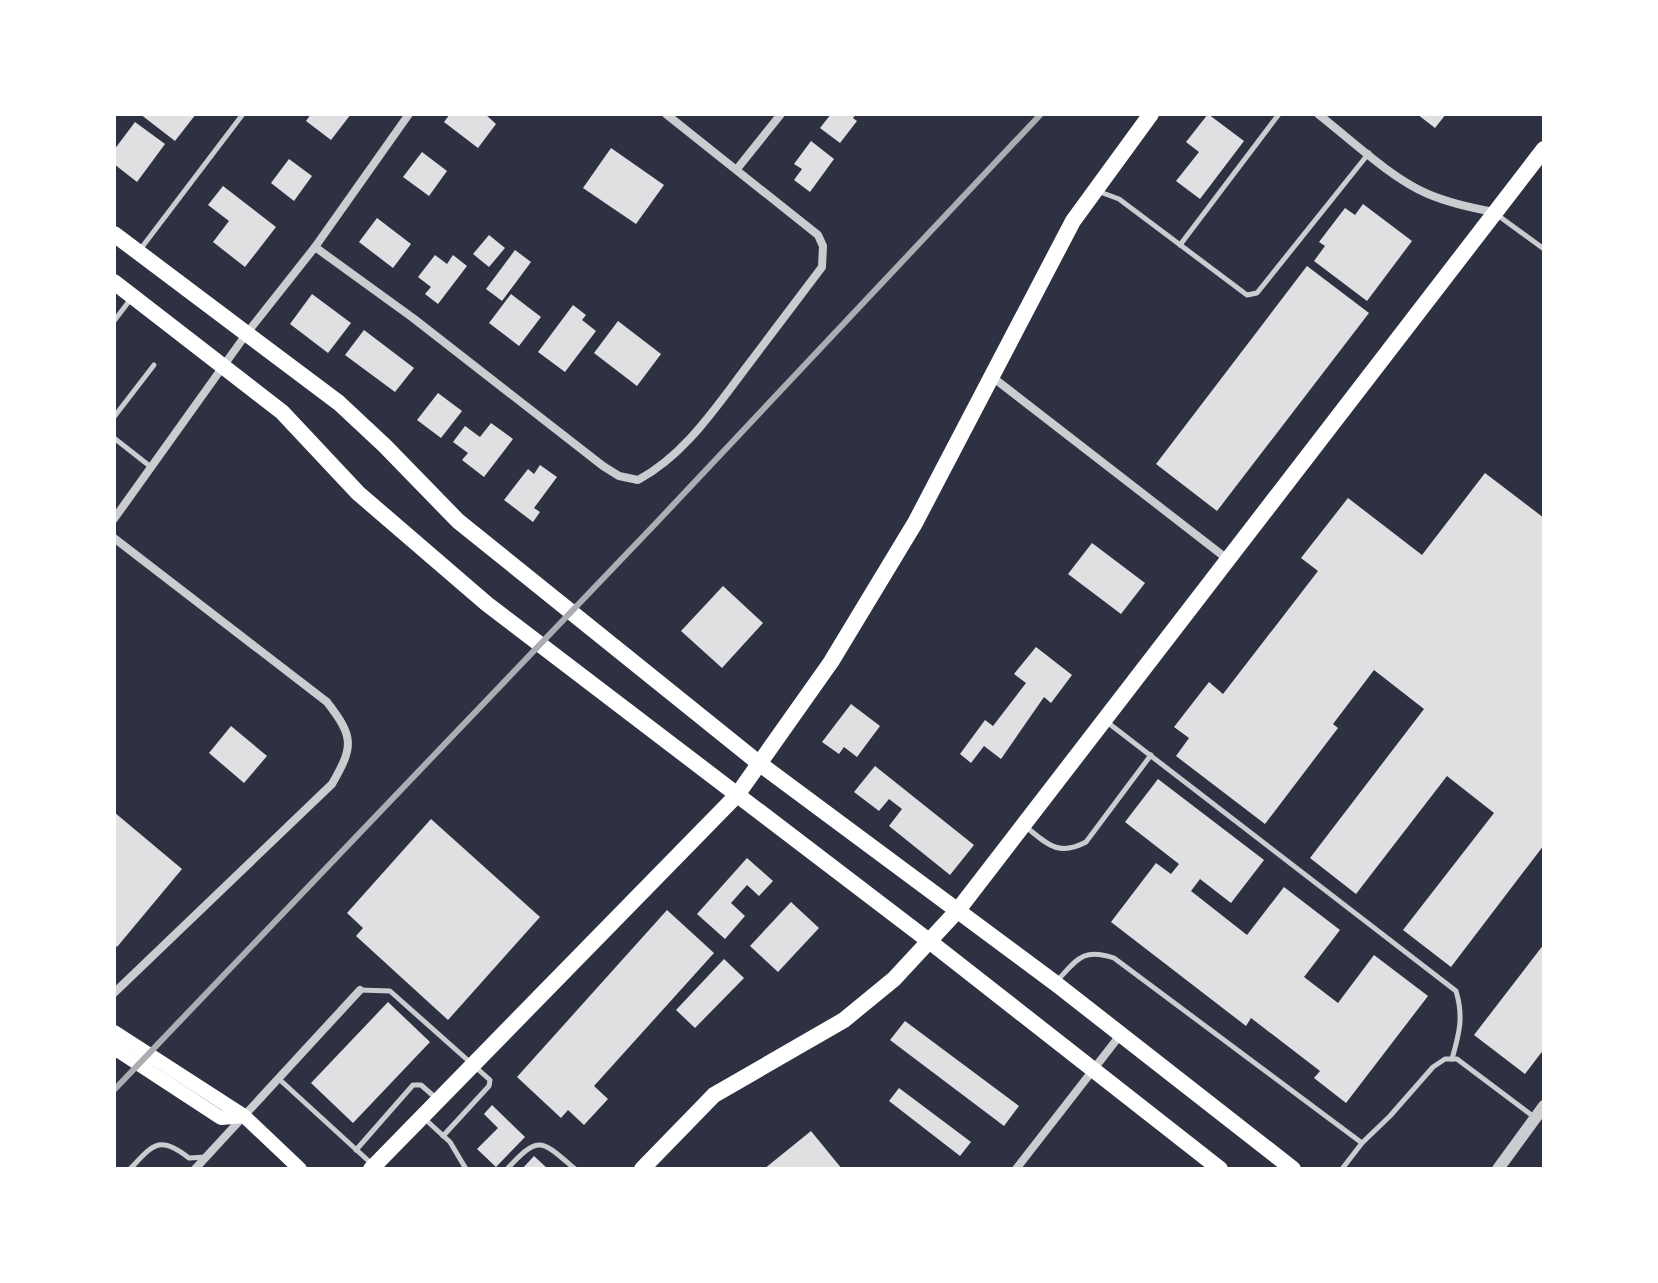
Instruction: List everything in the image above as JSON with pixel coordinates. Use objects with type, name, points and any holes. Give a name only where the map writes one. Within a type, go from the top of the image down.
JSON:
[{"type":"main road","points":[[372,1167],[737,795],[760,764],[831,662],[915,523],[1073,221],[1151,114]]},
{"type":"main road","points":[[642,1169],[714,1095],[844,1020],[894,979],[958,910],[1105,721],[1226,558],[1544,149]]},
{"type":"main road","points":[[114,234],[360,421],[458,521],[760,764],[1121,1033],[1293,1169]]},
{"type":"main road","points":[[114,282],[282,412],[358,493],[487,604],[929,941],[1220,1169]]},
{"type":"main road","points":[[114,1032],[244,1116],[300,1169]]},
{"type":"main road","points":[[114,1048],[221,1118],[244,1116]]},
{"type":"street","points":[[114,519],[409,114]]},
{"type":"street","points":[[315,247],[413,318],[603,466],[619,476],[638,480],[658,469],[682,447],[721,401],[822,267],[823,246],[818,235],[666,114]]},
{"type":"street","points":[[737,169],[781,114]]},
{"type":"street","points":[[1318,114],[1427,194],[1494,212]]},
{"type":"street","points":[[990,376],[1226,558]]},
{"type":"street","points":[[114,538],[327,702],[342,721],[350,743],[344,764],[332,784],[114,993]]},
{"type":"street","points":[[195,1169],[360,990]]},
{"type":"street","points":[[1016,1169],[1121,1033]]},
{"type":"street","points":[[1498,1169],[1544,1106]]},
{"type":"lane","points":[[138,252],[243,114]]},
{"type":"lane","points":[[1180,245],[1279,114]]},
{"type":"lane","points":[[1096,190],[1119,199],[1247,295],[1257,293],[1369,153]]},
{"type":"lane","points":[[1494,212],[1544,249]]},
{"type":"lane","points":[[114,321],[133,297]]},
{"type":"lane","points":[[114,417],[154,365]]},
{"type":"lane","points":[[114,438],[151,467]]},
{"type":"lane","points":[[1105,721],[1456,991],[1462,1025],[1452,1059]]},
{"type":"lane","points":[[1024,826],[1044,842],[1061,850],[1073,849],[1086,842],[1151,755]]},
{"type":"lane","points":[[1055,983],[1083,955],[1097,952],[1114,958],[1362,1143]]},
{"type":"lane","points":[[360,990],[390,991],[490,1080],[489,1086],[443,1136]]},
{"type":"lane","points":[[1342,1169],[1433,1067],[1445,1059],[1457,1059],[1535,1118]]},
{"type":"lane","points":[[279,1079],[372,1167]]},
{"type":"lane","points":[[356,1150],[413,1085],[421,1085],[438,1100]]},
{"type":"lane","points":[[422,1117],[450,1142],[466,1169]]},
{"type":"lane","points":[[507,1169],[529,1146],[538,1143],[552,1149],[575,1169]]},
{"type":"lane","points":[[130,1169],[153,1145],[175,1147],[189,1158],[207,1156]]},
{"type":"building","points":[[140,114],[196,114],[175,141]]},
{"type":"building","points":[[311,114],[351,114],[331,140],[306,121]]},
{"type":"building","points":[[450,114],[485,114],[496,124],[478,148],[444,122]]},
{"type":"building","points":[[831,114],[856,114],[853,118],[857,121],[840,143],[820,128]]},
{"type":"building","points":[[1208,114],[1244,141],[1200,199],[1176,181],[1199,152],[1186,142]]},
{"type":"building","points":[[1417,114],[1446,114],[1435,128]]},
{"type":"building","points":[[135,122],[165,144],[137,182],[114,164],[114,150]]},
{"type":"building","points":[[811,141],[834,159],[810,192],[794,180],[802,169],[794,164]]},
{"type":"building","points":[[611,148],[664,185],[636,224],[583,188]]},
{"type":"building","points":[[422,152],[447,171],[429,196],[403,177]]},
{"type":"building","points":[[289,159],[312,176],[294,201],[271,183]]},
{"type":"building","points":[[223,186],[276,227],[245,267],[213,242],[229,221],[208,205]]},
{"type":"building","points":[[1363,204],[1412,241],[1367,301],[1314,261],[1325,246],[1319,242],[1345,208],[1355,215]]},
{"type":"building","points":[[377,218],[411,244],[393,268],[359,242]]},
{"type":"building","points":[[489,235],[505,248],[489,267],[473,254]]},
{"type":"building","points":[[515,250],[531,262],[502,301],[486,289]]},
{"type":"building","points":[[435,255],[447,264],[453,255],[467,266],[438,304],[425,294],[431,287],[418,277]]},
{"type":"building","points":[[1307,266],[1369,313],[1217,511],[1156,464]]},
{"type":"building","points":[[312,294],[351,323],[328,353],[290,324]]},
{"type":"building","points":[[511,294],[541,317],[519,346],[489,323]]},
{"type":"building","points":[[573,305],[586,315],[582,320],[596,331],[565,372],[538,352]]},
{"type":"building","points":[[618,321],[661,354],[637,386],[594,353]]},
{"type":"building","points":[[364,330],[414,368],[395,392],[345,355]]},
{"type":"building","points":[[438,393],[462,411],[441,438],[417,420]]},
{"type":"building","points":[[491,423],[513,439],[484,477],[462,460],[468,453],[453,442],[465,426],[480,437]]},
{"type":"building","points":[[540,465],[557,477],[534,508],[540,512],[533,522],[504,500],[528,469],[534,474]]},
{"type":"building","points":[[1485,473],[1544,518],[1544,845],[1451,967],[1403,930],[1494,813],[1447,776],[1356,894],[1310,858],[1424,709],[1374,670],[1333,724],[1338,728],[1265,824],[1176,756],[1189,738],[1174,727],[1209,682],[1223,694],[1318,571],[1301,558],[1348,498],[1422,555]]},
{"type":"building","points":[[1092,543],[1145,583],[1121,614],[1068,574]]},
{"type":"building","points":[[723,586],[763,623],[722,668],[681,631]]},
{"type":"building","points":[[1036,647],[1072,675],[1051,703],[1044,697],[1001,759],[984,746],[971,763],[960,754],[985,720],[993,726],[1026,683],[1014,674]]},
{"type":"building","points":[[851,704],[880,726],[857,757],[844,747],[839,754],[822,742]]},
{"type":"building","points":[[231,726],[267,756],[244,783],[209,753]]},
{"type":"building","points":[[875,766],[974,845],[950,875],[889,826],[902,809],[889,799],[879,811],[854,792]]},
{"type":"building","points":[[1158,779],[1264,860],[1231,903],[1200,879],[1191,891],[1247,935],[1284,887],[1340,930],[1304,977],[1338,1003],[1374,955],[1428,996],[1346,1103],[1314,1078],[1320,1071],[1251,1018],[1246,1026],[1111,922],[1156,863],[1171,874],[1179,864],[1125,822]]},
{"type":"building","points":[[114,812],[182,869],[117,947],[114,944]]},
{"type":"building","points":[[431,819],[540,917],[448,1020],[356,936],[363,928],[347,913]]},
{"type":"building","points":[[747,858],[773,881],[759,896],[747,885],[731,903],[745,916],[725,939],[697,914]]},
{"type":"building","points":[[791,902],[819,928],[778,972],[750,946]]},
{"type":"building","points":[[667,910],[714,953],[594,1086],[608,1099],[584,1125],[568,1110],[561,1118],[517,1077]]},
{"type":"building","points":[[1544,944],[1544,1049],[1525,1074],[1474,1035]]},
{"type":"building","points":[[724,959],[744,978],[695,1028],[676,1010]]},
{"type":"building","points":[[388,1002],[430,1042],[353,1123],[311,1083]]},
{"type":"building","points":[[905,1021],[1019,1106],[1004,1126],[890,1040]]},
{"type":"building","points":[[899,1088],[971,1142],[960,1156],[889,1101]]},
{"type":"building","points":[[492,1105],[525,1137],[496,1167],[477,1149],[498,1128],[484,1114]]},
{"type":"building","points":[[811,1131],[842,1169],[764,1169]]},
{"type":"building","points":[[534,1156],[548,1169],[522,1169]]},
{"type":"railway","points":[[114,1090],[658,521],[1041,114]]}]
